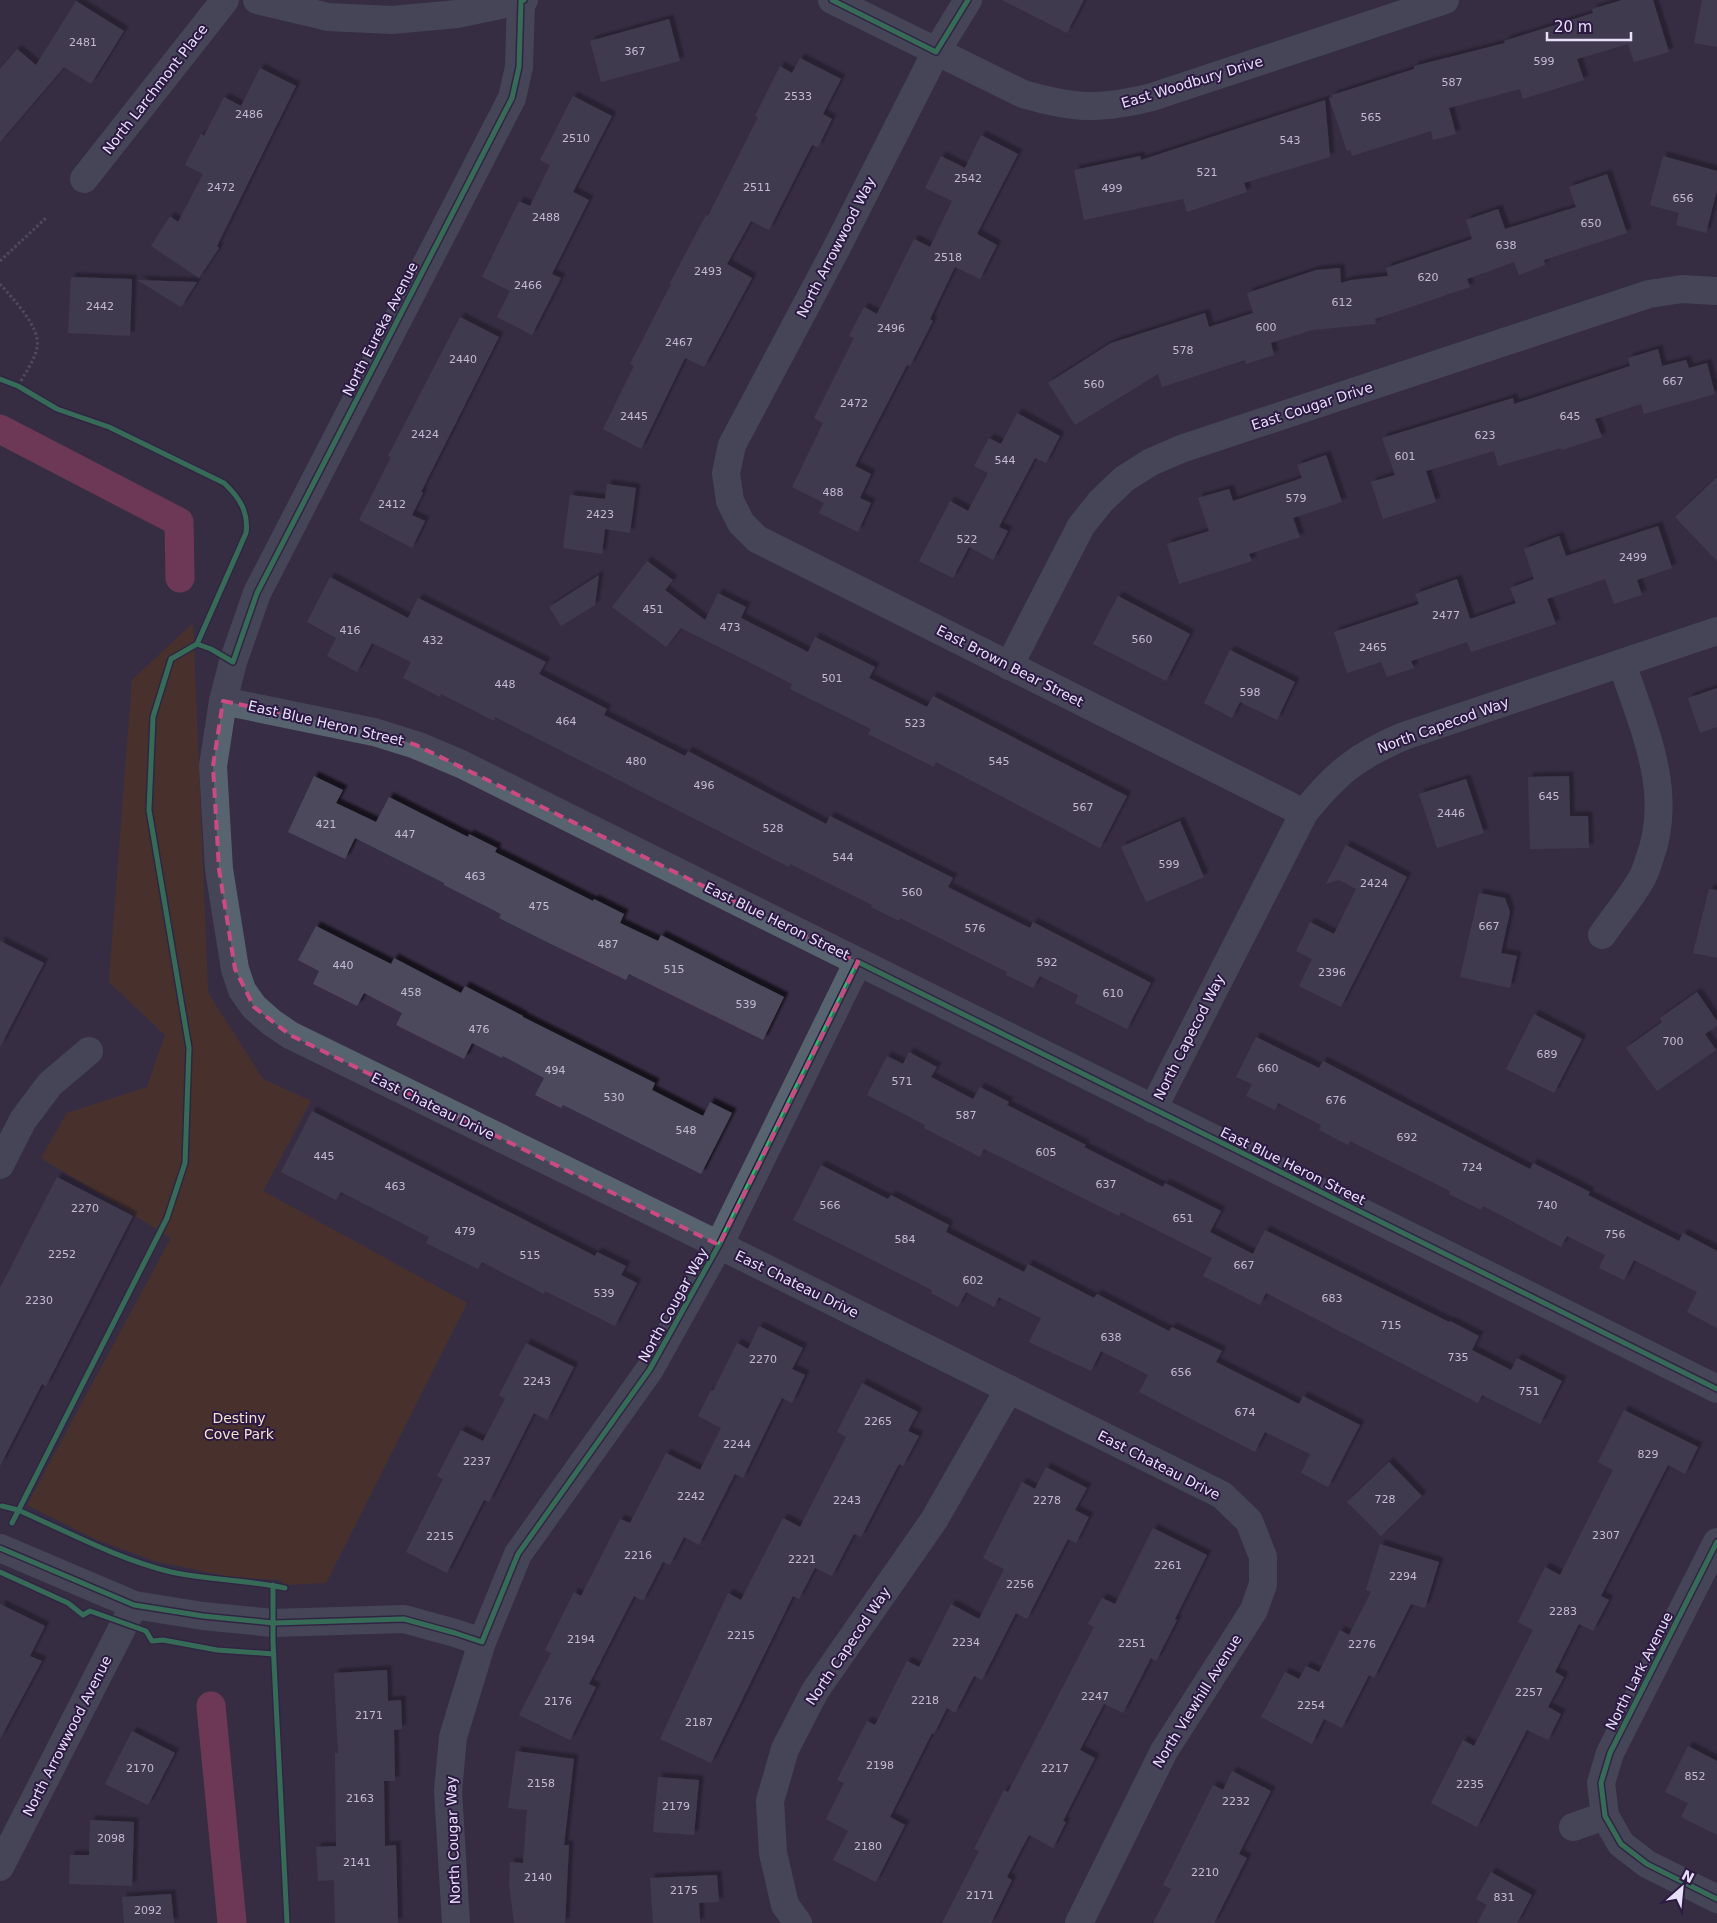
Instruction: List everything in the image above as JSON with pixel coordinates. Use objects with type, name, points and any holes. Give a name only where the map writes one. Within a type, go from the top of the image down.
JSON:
[{"type":"street","name":"North Larchmont Place","points":[[84,178],[225,0]]},
{"type":"street","points":[[257,0],[328,17],[392,20],[457,14],[522,0]]},
{"type":"street","name":"North Eureka Avenue","points":[[254,1007],[242,990],[235,969],[219,869],[213,766],[223,701],[233,662],[256,593],[512,98],[519,67],[522,0]]},
{"type":"street","name":"East Woodbury Drive","points":[[832,0],[1023,94],[1055,103],[1087,107],[1120,105],[1152,97],[1445,0]]},
{"type":"street","name":"North Arrowwood Way","points":[[730,501],[726,473],[732,445],[835,251],[936,52],[968,0]]},
{"type":"street","name":"East Cougar Drive","points":[[1010,666],[1081,526],[1101,501],[1124,479],[1151,462],[1181,449],[1649,294],[1682,289],[1717,291]]},
{"type":"street","name":"East Brown Bear Street","points":[[730,501],[741,523],[758,539],[1304,813]]},
{"type":"street","name":"North Capecod Way","points":[[1153,1109],[1304,813],[1324,787],[1348,766],[1374,749],[1404,736],[1717,631]]},
{"type":"street","points":[[1602,935],[1643,878],[1654,847],[1660,814],[1658,783],[1651,751],[1622,663]]},
{"type":"street","name":"East Blue Heron Street","points":[[223,701],[374,732],[416,745],[461,764],[1717,1389]]},
{"type":"street","name":"North Cougar Way","points":[[456,1923],[448,1791],[453,1738],[482,1642],[518,1554],[650,1369],[719,1245],[858,962]]},
{"type":"street","name":"East Chateau Drive","points":[[254,1007],[290,1035],[719,1245],[1222,1495],[1249,1520],[1263,1557]]},
{"type":"street","points":[[0,1164],[22,1120],[50,1084],[89,1051]]},
{"type":"street","name":"North Capecod Way","points":[[798,1923],[785,1904],[773,1854],[770,1801],[785,1749],[815,1690],[934,1520],[1008,1389]]},
{"type":"street","name":"North Lark Avenue","points":[[1605,1816],[1601,1784],[1610,1753],[1717,1542]]},
{"type":"street","points":[[0,1548],[134,1605],[203,1616],[273,1623],[404,1619],[482,1642]]},
{"type":"street","name":"North Viewhill Avenue","points":[[1079,1923],[1164,1750],[1254,1610],[1263,1584],[1263,1557]]},
{"type":"street","name":"North Arrowwood Avenue","points":[[0,1867],[134,1605]]},
{"type":"street","points":[[1573,1827],[1605,1816],[1621,1844],[1647,1864],[1717,1899]]},
{"type":"path","points":[[0,261],[47,217]]},
{"type":"path","points":[[0,284],[28,319],[37,335],[38,348],[18,386]]},
{"type":"highlighted area","points":[[223,701],[374,732],[416,745],[858,962],[719,1245],[290,1035],[254,1007],[235,969],[219,869],[213,766]]},
{"type":"green space","name":"Destiny Cove Park","points":[[193,623],[208,993],[263,1079],[311,1101],[263,1191],[467,1303],[326,1583],[285,1585],[280,1580],[230,1577],[155,1561],[95,1539],[27,1505],[171,1238],[41,1158],[67,1113],[147,1087],[165,1035],[109,982],[132,680]]},
{"type":"building","points":[[1002,0],[1084,0],[1067,33]]},
{"type":"building","points":[[1622,0],[1653,0],[1669,52],[1634,62],[1628,44],[1577,59],[1584,80],[1523,99],[1520,89],[1449,108],[1456,134],[1433,140],[1431,131],[1352,156],[1350,150],[1347,151],[1329,98],[1333,97],[1332,95],[1414,69],[1414,66],[1505,43],[1504,41],[1593,13],[1592,9]]},
{"type":"building","points":[[1702,0],[1717,0],[1717,47],[1694,43]]},
{"type":"building","points":[[76,1],[124,31],[91,84],[64,67],[0,142],[0,69],[17,49],[36,65]]},
{"type":"building","points":[[669,19],[680,61],[601,82],[590,41]]},
{"type":"building","points":[[800,58],[841,79],[823,114],[832,119],[818,147],[812,145],[769,230],[751,221],[727,264],[752,278],[704,367],[685,358],[641,449],[603,429],[634,366],[630,364],[670,283],[706,215],[708,216],[758,117],[755,116],[780,66],[792,73]]},
{"type":"building","points":[[260,68],[296,86],[217,246],[219,248],[199,278],[151,246],[170,216],[178,222],[203,174],[185,165],[201,134],[204,136],[224,97],[241,106]]},
{"type":"building","points":[[573,96],[612,116],[573,192],[589,200],[552,274],[561,278],[532,335],[497,317],[510,291],[482,277],[519,201],[530,206],[550,165],[540,160]]},
{"type":"building","points":[[1325,100],[1330,157],[1244,183],[1247,192],[1187,212],[1183,199],[1084,220],[1074,170],[1140,156],[1141,160]]},
{"type":"building","points":[[981,135],[1018,154],[977,234],[997,245],[980,279],[955,267],[930,319],[933,321],[910,366],[907,365],[855,466],[871,474],[860,498],[871,503],[858,532],[819,513],[824,503],[792,487],[823,423],[814,418],[854,338],[849,336],[864,307],[877,314],[914,239],[930,247],[952,201],[925,188],[941,156],[965,168]]},
{"type":"building","points":[[1663,156],[1717,171],[1717,190],[1706,233],[1676,225],[1679,213],[1650,205]]},
{"type":"building","points":[[1607,174],[1627,233],[1544,260],[1545,265],[1519,275],[1514,262],[1467,279],[1470,287],[1375,319],[1376,324],[1312,330],[1271,343],[1274,355],[1246,364],[1245,360],[1162,387],[1158,374],[1075,425],[1048,383],[1111,343],[1205,313],[1209,327],[1253,313],[1247,293],[1316,270],[1340,268],[1341,283],[1388,276],[1386,268],[1472,239],[1466,220],[1498,209],[1505,229],[1576,207],[1569,187]]},
{"type":"building","points":[[71,277],[132,279],[130,336],[68,333]]},
{"type":"building","points":[[137,280],[197,282],[181,307]]},
{"type":"building","points":[[460,317],[499,337],[421,492],[423,493],[412,515],[425,521],[412,548],[359,520],[391,457],[388,456]]},
{"type":"building","points":[[1658,349],[1662,366],[1686,360],[1689,368],[1707,363],[1715,394],[1644,414],[1641,404],[1595,419],[1602,437],[1562,450],[1561,448],[1498,466],[1494,451],[1426,471],[1436,502],[1383,519],[1371,482],[1395,475],[1382,438],[1513,398],[1514,404],[1630,366],[1628,358]]},
{"type":"building","points":[[1017,413],[1060,436],[1046,463],[1035,458],[999,527],[1008,531],[993,560],[969,547],[953,578],[919,561],[950,501],[968,511],[988,473],[974,466],[989,438],[1001,444]]},
{"type":"building","points":[[1326,455],[1342,502],[1293,518],[1300,537],[1249,554],[1252,561],[1179,584],[1167,544],[1209,531],[1198,498],[1229,489],[1233,501],[1302,478],[1297,465]]},
{"type":"building","points":[[1717,477],[1717,561],[1675,517]]},
{"type":"building","points":[[607,484],[636,488],[630,533],[605,529],[602,554],[563,548],[570,495],[605,499]]},
{"type":"building","points":[[1658,526],[1672,568],[1637,580],[1642,595],[1614,604],[1605,579],[1547,599],[1556,624],[1471,652],[1467,642],[1411,661],[1414,668],[1387,677],[1381,662],[1347,673],[1334,632],[1419,604],[1415,594],[1457,579],[1470,619],[1516,603],[1510,588],[1534,579],[1524,549],[1559,536],[1566,556]]},
{"type":"building","points":[[647,561],[673,580],[665,590],[705,620],[718,593],[746,607],[741,618],[808,652],[815,637],[875,667],[869,678],[927,707],[933,696],[1127,796],[1100,848],[936,762],[934,767],[868,734],[871,729],[790,689],[792,684],[681,628],[666,647],[612,607]]},
{"type":"building","points":[[599,575],[595,605],[561,626],[549,607]]},
{"type":"building","points":[[330,577],[408,618],[418,598],[546,662],[539,674],[607,709],[604,715],[685,756],[688,751],[826,824],[830,816],[953,878],[948,887],[1030,928],[1033,922],[1151,983],[1127,1029],[1075,1003],[1078,995],[1040,976],[1033,988],[1006,975],[1007,972],[900,918],[899,921],[871,907],[872,905],[790,864],[789,867],[495,717],[494,721],[441,694],[440,697],[403,678],[411,662],[372,643],[357,672],[327,656],[336,638],[307,622]]},
{"type":"building","points":[[1118,596],[1190,634],[1166,681],[1093,644]]},
{"type":"building","points":[[1230,650],[1295,682],[1277,720],[1240,702],[1232,718],[1204,703]]},
{"type":"building","points":[[1717,688],[1717,727],[1700,733],[1688,698]]},
{"type":"building","points":[[314,776],[343,790],[336,803],[376,822],[389,797],[468,837],[469,834],[497,848],[495,852],[593,901],[594,899],[624,914],[620,923],[658,941],[661,935],[784,997],[763,1040],[629,974],[626,980],[553,945],[499,918],[501,914],[444,885],[444,883],[355,838],[345,859],[288,832]]},
{"type":"building","points":[[1569,776],[1570,816],[1588,816],[1589,848],[1530,849],[1528,777]]},
{"type":"building","points":[[1466,779],[1484,833],[1437,848],[1419,794]]},
{"type":"building","points":[[1180,821],[1204,877],[1146,902],[1121,847]]},
{"type":"building","points":[[1346,845],[1407,877],[1341,1007],[1299,986],[1312,959],[1296,951],[1310,922],[1334,934],[1356,889],[1339,880],[1326,884]]},
{"type":"building","points":[[1709,889],[1717,890],[1717,958],[1693,953]]},
{"type":"building","points":[[1479,893],[1505,898],[1510,912],[1501,953],[1517,956],[1510,988],[1460,977]]},
{"type":"building","points":[[316,926],[391,964],[394,958],[461,993],[465,986],[655,1083],[652,1090],[703,1116],[710,1102],[732,1113],[701,1174],[563,1105],[561,1108],[535,1095],[544,1078],[503,1056],[502,1058],[472,1043],[464,1059],[396,1025],[402,1013],[364,993],[357,1006],[313,984],[319,971],[298,960]]},
{"type":"building","points":[[0,941],[44,963],[0,1047]]},
{"type":"building","points":[[1697,992],[1717,1021],[1717,1026],[1705,1034],[1716,1050],[1657,1091],[1626,1048],[1662,1022],[1660,1018]]},
{"type":"building","points":[[1534,1014],[1582,1039],[1554,1093],[1506,1069]]},
{"type":"building","points":[[1256,1037],[1319,1068],[1323,1061],[1530,1169],[1533,1163],[1590,1192],[1588,1195],[1679,1241],[1683,1233],[1717,1251],[1717,1328],[1687,1312],[1697,1292],[1634,1260],[1624,1280],[1599,1268],[1605,1255],[1567,1236],[1561,1247],[1483,1206],[1481,1210],[1449,1194],[1450,1191],[1350,1141],[1348,1145],[1319,1130],[1321,1125],[1278,1103],[1275,1110],[1246,1096],[1252,1084],[1236,1077]]},
{"type":"building","points":[[909,1052],[937,1067],[931,1077],[973,1099],[980,1087],[1009,1102],[1007,1105],[1086,1145],[1084,1147],[1163,1187],[1165,1183],[1221,1211],[1210,1232],[1253,1254],[1265,1230],[1479,1336],[1472,1350],[1511,1370],[1517,1358],[1562,1381],[1540,1424],[1482,1395],[1478,1403],[1266,1293],[1260,1305],[1203,1276],[1212,1258],[1121,1212],[1119,1216],[984,1149],[980,1157],[924,1128],[925,1125],[867,1095],[887,1056],[903,1064]]},
{"type":"building","points":[[312,1111],[595,1256],[597,1252],[626,1266],[621,1275],[637,1283],[615,1326],[545,1291],[544,1294],[482,1262],[478,1269],[426,1243],[429,1237],[341,1192],[336,1200],[281,1172]]},
{"type":"building","points":[[821,1165],[888,1199],[891,1195],[949,1225],[946,1232],[1024,1272],[1028,1264],[1094,1298],[1097,1294],[1169,1331],[1172,1327],[1222,1351],[1216,1362],[1299,1404],[1303,1396],[1360,1425],[1328,1487],[1301,1473],[1310,1454],[1265,1432],[1255,1452],[1139,1392],[1148,1375],[1101,1351],[1091,1371],[1029,1342],[1041,1318],[999,1297],[994,1307],[966,1292],[958,1307],[931,1293],[932,1290],[793,1220]]},
{"type":"building","points":[[57,1177],[133,1216],[46,1386],[42,1384],[0,1466],[0,1288]]},
{"type":"building","points":[[759,1326],[803,1348],[792,1369],[805,1375],[792,1403],[782,1398],[743,1478],[735,1474],[699,1545],[684,1537],[670,1565],[663,1562],[643,1601],[634,1596],[589,1684],[596,1687],[570,1740],[519,1715],[551,1653],[545,1650],[574,1592],[581,1596],[620,1519],[630,1523],[666,1453],[700,1470],[721,1428],[698,1416],[737,1343],[748,1349]]},
{"type":"building","points":[[526,1343],[574,1367],[547,1420],[534,1413],[489,1502],[484,1500],[447,1573],[406,1552],[443,1479],[437,1476],[461,1430],[483,1441],[505,1399],[499,1395]]},
{"type":"building","points":[[862,1383],[918,1412],[908,1431],[919,1436],[903,1466],[899,1464],[861,1537],[854,1534],[832,1576],[815,1568],[799,1599],[793,1596],[711,1763],[660,1739],[728,1593],[741,1600],[783,1518],[800,1527],[846,1437],[837,1432]]},
{"type":"building","points":[[1624,1410],[1698,1447],[1685,1474],[1668,1465],[1601,1596],[1609,1600],[1593,1631],[1579,1624],[1555,1672],[1564,1677],[1548,1707],[1561,1714],[1548,1740],[1527,1730],[1477,1827],[1431,1803],[1463,1740],[1474,1746],[1533,1630],[1518,1622],[1545,1567],[1560,1575],[1613,1470],[1598,1462]]},
{"type":"building","points":[[1389,1462],[1422,1496],[1381,1536],[1347,1502]]},
{"type":"building","points":[[1046,1467],[1087,1488],[1075,1510],[1089,1517],[1076,1543],[1068,1539],[1027,1619],[1016,1613],[982,1680],[974,1676],[955,1713],[947,1708],[934,1734],[932,1733],[890,1817],[905,1825],[876,1882],[833,1860],[848,1831],[826,1819],[844,1783],[837,1780],[867,1721],[875,1725],[907,1661],[919,1667],[951,1604],[979,1619],[1004,1569],[983,1558],[1022,1482],[1035,1489]]},
{"type":"building","points":[[1153,1528],[1207,1555],[1156,1661],[1151,1658],[1123,1713],[1104,1704],[1080,1750],[1095,1758],[1063,1821],[1066,1822],[1053,1848],[1029,1835],[1007,1877],[1012,1880],[991,1923],[942,1923],[979,1851],[974,1849],[1004,1790],[1008,1792],[1094,1627],[1088,1624],[1102,1598],[1115,1604]]},
{"type":"building","points":[[1380,1544],[1439,1562],[1425,1608],[1411,1604],[1374,1678],[1369,1675],[1342,1728],[1324,1719],[1312,1744],[1261,1717],[1285,1672],[1299,1679],[1306,1666],[1319,1672],[1340,1630],[1349,1635],[1371,1592],[1366,1590]]},
{"type":"building","points":[[0,1604],[45,1626],[30,1656],[42,1661],[0,1739]]},
{"type":"building","points":[[387,1670],[388,1701],[401,1700],[402,1729],[394,1730],[395,1781],[384,1781],[385,1846],[396,1845],[398,1923],[335,1923],[334,1880],[318,1881],[316,1847],[336,1846],[335,1753],[338,1753],[334,1673]]},
{"type":"building","points":[[132,1731],[175,1753],[148,1805],[105,1784]]},
{"type":"building","points":[[1688,1746],[1717,1761],[1717,1835],[1681,1817],[1688,1803],[1665,1792]]},
{"type":"building","points":[[516,1751],[574,1759],[564,1845],[569,1845],[565,1923],[514,1923],[509,1884],[510,1862],[523,1863],[527,1810],[508,1808]]},
{"type":"building","points":[[1232,1771],[1271,1791],[1239,1854],[1247,1858],[1214,1923],[1153,1923],[1171,1889],[1163,1885],[1213,1785],[1223,1790]]},
{"type":"building","points":[[658,1777],[699,1780],[694,1835],[653,1832]]},
{"type":"building","points":[[90,1820],[134,1822],[132,1886],[69,1884],[70,1855],[89,1855]]},
{"type":"building","points":[[1491,1872],[1532,1895],[1517,1923],[1477,1923],[1487,1905],[1476,1899]]},
{"type":"building","points":[[717,1875],[719,1902],[699,1903],[700,1923],[653,1923],[650,1878]]},
{"type":"building","points":[[171,1894],[174,1923],[124,1923],[122,1897]]},
{"type":"waterway","points":[[0,429],[179,522],[180,578]]},
{"type":"waterway","points":[[211,1706],[232,1923]]},
{"type":"cycle path","points":[[12,1523],[167,1218],[185,1163],[189,1048],[149,810],[153,717],[171,659],[197,644],[211,649],[233,662],[257,593],[512,98],[519,67],[521,1],[524,0]]},
{"type":"cycle path","points":[[832,0],[936,52],[968,0]]},
{"type":"cycle path","points":[[0,379],[18,386],[57,409],[109,427],[224,483],[238,499],[246,518],[246,533],[197,644]]},
{"type":"cycle path","points":[[0,1548],[134,1605],[203,1616],[273,1623],[404,1619],[482,1642],[518,1554],[650,1369],[719,1245],[858,962],[1717,1389]]},
{"type":"cycle path","points":[[2,1506],[18,1510],[93,1544],[151,1567],[185,1575],[285,1588]]},
{"type":"cycle path","points":[[1717,1542],[1610,1753],[1601,1783],[1605,1816],[1621,1844],[1647,1864],[1717,1899]]},
{"type":"cycle path","points":[[0,1572],[68,1603],[83,1615],[90,1611],[146,1631],[152,1641],[163,1640],[217,1650],[274,1654]]},
{"type":"cycle path","points":[[273,1585],[273,1642],[287,1923]]}]
